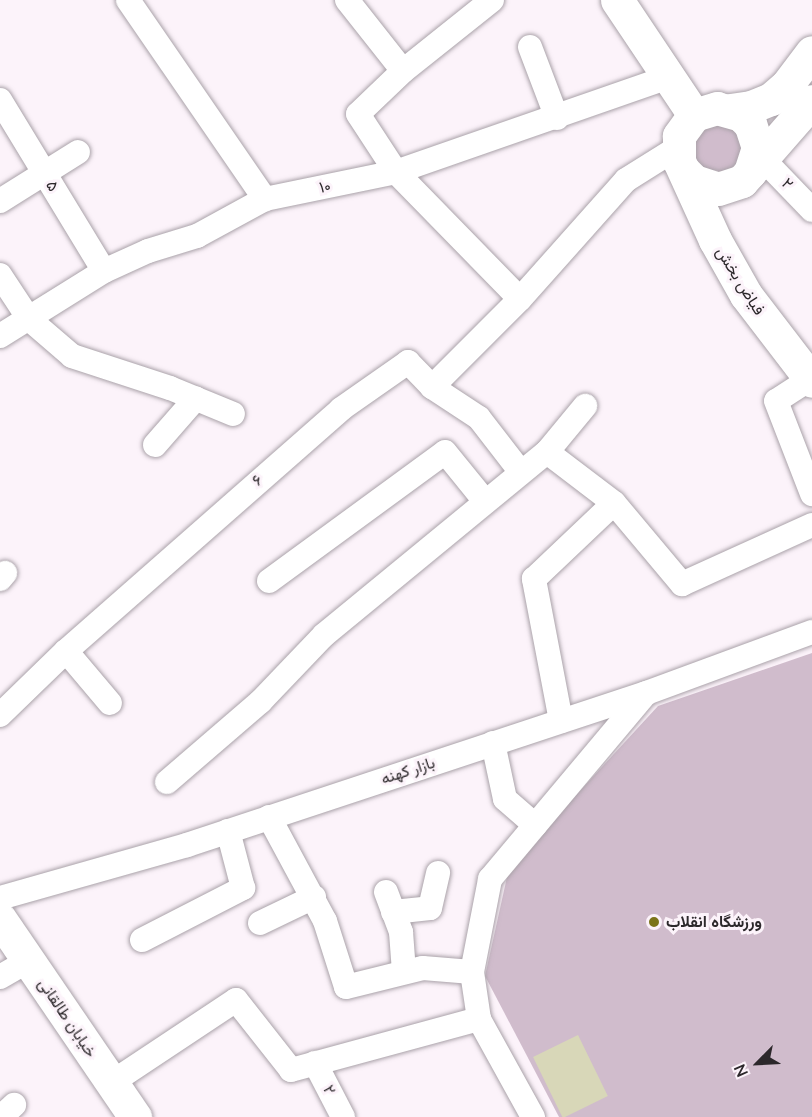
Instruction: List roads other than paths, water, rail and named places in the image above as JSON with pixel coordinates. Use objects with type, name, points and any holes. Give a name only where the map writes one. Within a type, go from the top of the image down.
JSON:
[{"type":"street","points":[[128,0],[265,200]]},
{"type":"street","points":[[347,0],[404,71]]},
{"type":"street","points":[[492,0],[404,71],[358,114],[396,172],[520,299]]},
{"type":"street","points":[[617,0],[694,115]]},
{"type":"street","points":[[530,47],[557,118]]},
{"type":"street","points":[[753,166],[718,189],[694,181],[681,160],[685,124],[694,115],[711,109],[730,110],[751,107],[771,99],[787,85],[812,52]]},
{"type":"street","name":"۱۰","points":[[0,336],[104,271],[148,251],[197,236],[265,200],[396,172],[669,78]]},
{"type":"street","name":"۵","points":[[0,100],[104,271]]},
{"type":"street","points":[[715,240],[726,207],[753,166],[812,101]]},
{"type":"street","points":[[730,110],[750,124],[753,166]]},
{"type":"street","points":[[0,201],[78,152]]},
{"type":"street","points":[[432,387],[520,299],[626,180],[681,160]]},
{"type":"street","name":"فیاض بخش","points":[[681,160],[715,240],[746,295],[811,380]]},
{"type":"street","name":"۲","points":[[753,166],[812,210]]},
{"type":"street","points":[[0,274],[28,319],[72,356],[196,399],[232,414]]},
{"type":"street","name":"۶","points":[[0,715],[66,651],[341,409],[408,362],[432,387],[479,418],[520,471]]},
{"type":"street","points":[[811,380],[776,401],[812,494]]},
{"type":"street","points":[[156,445],[196,399]]},
{"type":"street","points":[[167,782],[260,702],[324,635],[484,500],[547,452],[585,406]]},
{"type":"street","points":[[270,581],[445,452],[484,500]]},
{"type":"street","points":[[547,452],[614,503],[682,584],[812,525]]},
{"type":"street","points":[[561,721],[534,579],[614,503]]},
{"type":"street","name":"بازار کهنه","points":[[0,898],[228,831],[646,693],[812,632]]},
{"type":"street","points":[[66,651],[110,703]]},
{"type":"street","points":[[533,1117],[480,1019],[472,972],[490,879],[646,693]]},
{"type":"street","points":[[493,743],[505,799],[535,825]]},
{"type":"street","points":[[269,817],[314,897],[346,987],[423,968],[472,972]]},
{"type":"street","points":[[142,940],[243,888],[228,831]]},
{"type":"street","points":[[404,972],[401,932],[390,902],[430,908],[438,873]]},
{"type":"street","points":[[260,923],[314,897]]},
{"type":"street","name":"خیابان طالقانی","points":[[0,919],[135,1117]]},
{"type":"street","points":[[0,977],[28,961]]},
{"type":"street","points":[[111,1083],[236,1000],[291,1070],[480,1019]]},
{"type":"street","name":"۲","points":[[315,1063],[343,1117]]},
{"type":"place","name":"ورزشگاه انقلاب","points":[[654,922]]}]
